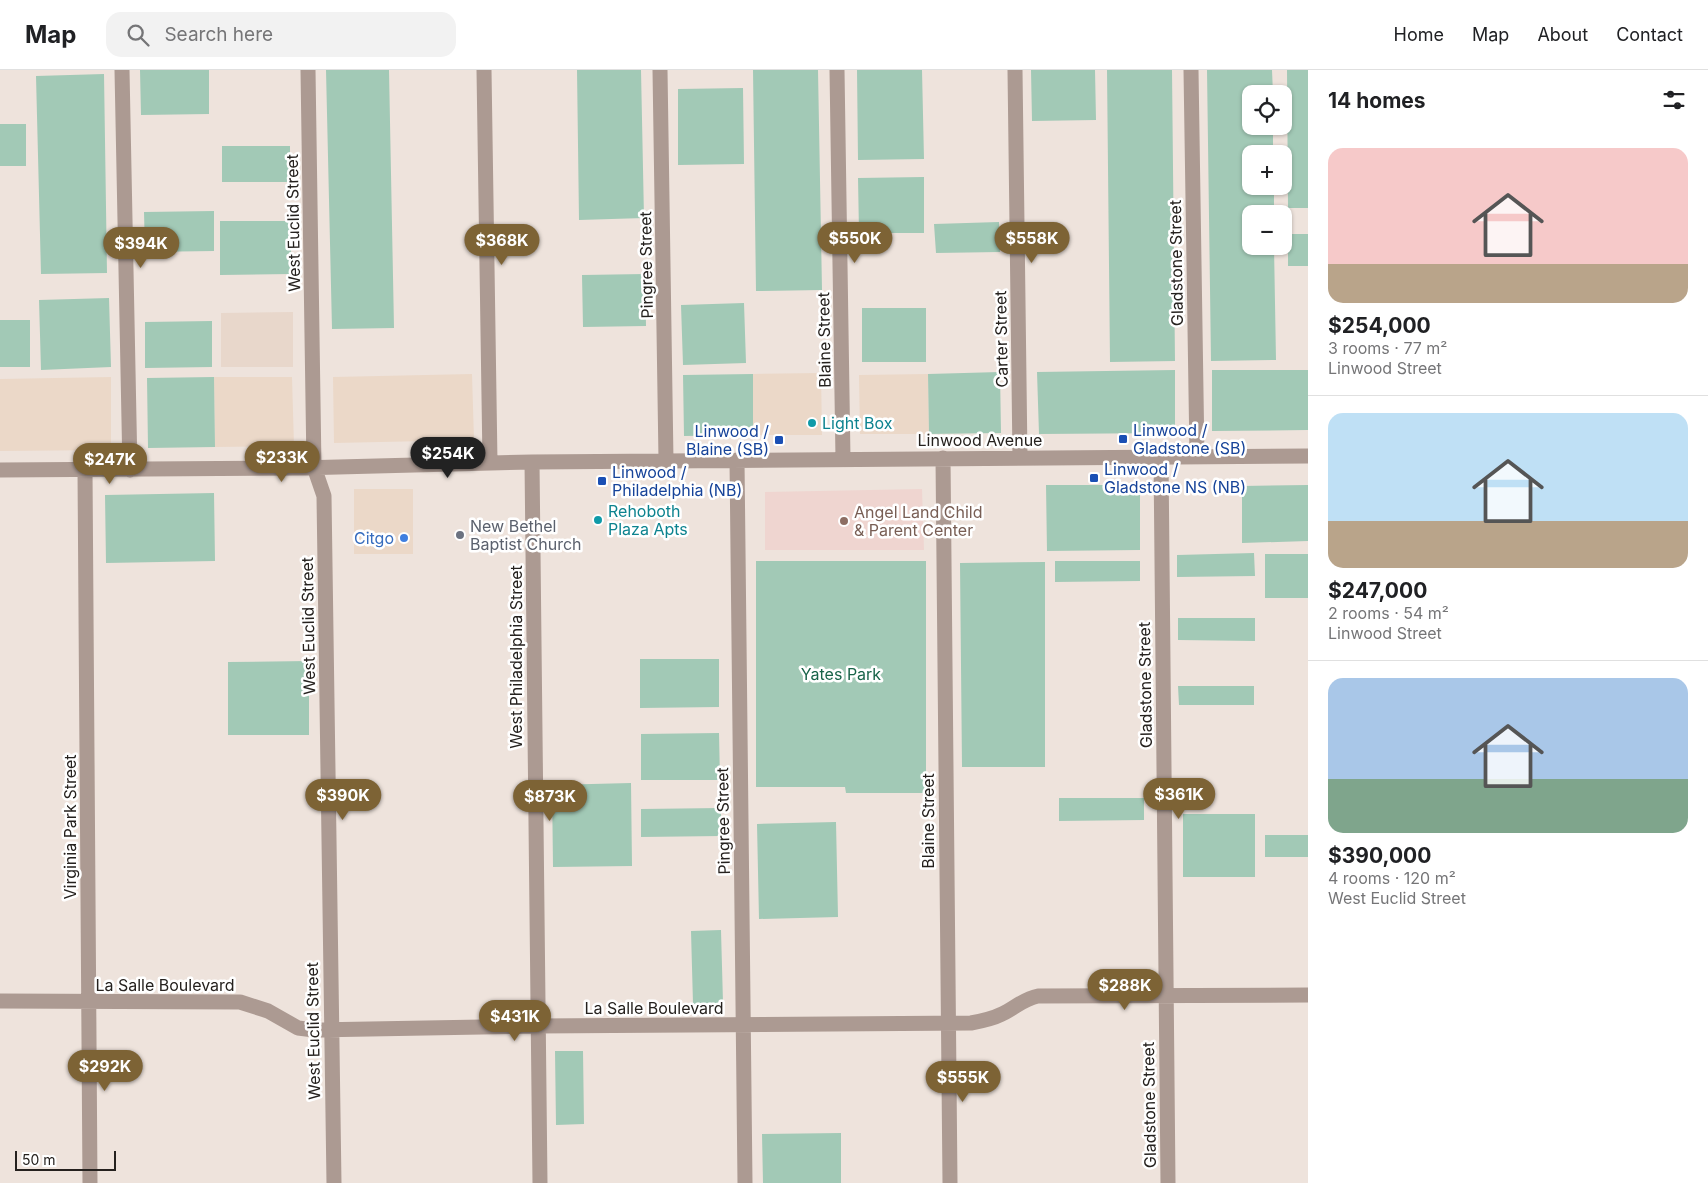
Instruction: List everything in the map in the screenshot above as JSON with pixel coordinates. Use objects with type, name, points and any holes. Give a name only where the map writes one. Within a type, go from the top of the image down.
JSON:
[{"type":"street","points":[[122,70],[130,470]]},
{"type":"street","name":"West Euclid Street","points":[[308,70],[314,467],[324,496],[330,1030],[334,1183]]},
{"type":"street","points":[[484,70],[490,462]]},
{"type":"street","name":"Pingree Street","points":[[660,70],[666,460]]},
{"type":"street","name":"Blaine Street","points":[[837,70],[843,459]]},
{"type":"street","name":"Carter Street","points":[[1015,70],[1020,458]]},
{"type":"street","name":"Gladstone Street","points":[[1191,70],[1197,456]]},
{"type":"street","name":"Gladstone Street","points":[[1161,456],[1168,1183]]},
{"type":"street","name":"Linwood Avenue","points":[[0,470],[130,470],[666,460],[1308,456]]},
{"type":"street","name":"Blaine Street","points":[[943,458],[950,1183]]},
{"type":"street","name":"Pingree Street","points":[[737,460],[745,1183]]},
{"type":"street","name":"West Philadelphia Street","points":[[532,462],[540,1183]]},
{"type":"street","name":"Virginia Park Street","points":[[85,470],[90,1183]]},
{"type":"street","name":"La Salle Boulevard","points":[[0,1001],[240,1002],[268,1011],[298,1028],[330,1030],[537,1026],[948,1023],[988,1020],[1004,1014],[1022,1001],[1038,996],[1308,996]]},
{"type":"shaded area","points":[[293,312],[293,367],[221,367],[221,313]]},
{"type":"shaded area","points":[[821,373],[822,435],[753,435],[753,374]]},
{"type":"shaded area","points":[[472,374],[474,440],[334,443],[333,377]]},
{"type":"shaded area","points":[[928,374],[929,434],[860,434],[859,375]]},
{"type":"shaded area","points":[[111,377],[111,450],[0,451],[0,379]]},
{"type":"shaded area","points":[[214,377],[292,377],[294,446],[215,447]]},
{"type":"shaded area","points":[[354,489],[413,489],[413,554],[354,554]]},
{"type":"shaded area","name":"Angel Land Child & Parent Center","points":[[922,489],[924,550],[765,550],[765,492]]},
{"type":"green space","points":[[140,70],[209,70],[209,114],[141,115]]},
{"type":"green space","points":[[326,70],[389,70],[394,328],[332,329]]},
{"type":"green space","points":[[577,70],[641,70],[644,218],[579,220]]},
{"type":"green space","points":[[753,70],[818,70],[822,290],[756,291]]},
{"type":"green space","points":[[857,70],[922,70],[924,159],[858,160]]},
{"type":"green space","points":[[1031,70],[1095,70],[1096,120],[1032,121]]},
{"type":"green space","points":[[1107,70],[1172,70],[1175,361],[1110,362]]},
{"type":"green space","points":[[1207,70],[1272,70],[1273,85],[1242,85],[1242,135],[1273,135],[1273,145],[1242,145],[1242,195],[1274,195],[1274,205],[1242,205],[1242,255],[1274,255],[1276,360],[1211,361]]},
{"type":"green space","points":[[1287,70],[1308,70],[1308,208],[1292,208],[1292,205],[1288,205],[1288,195],[1292,195],[1292,145],[1288,145],[1287,135],[1292,135],[1292,85],[1287,85]]},
{"type":"green space","points":[[104,74],[107,273],[41,274],[36,76]]},
{"type":"green space","points":[[743,88],[744,164],[678,165],[678,89]]},
{"type":"green space","points":[[0,124],[26,124],[26,166],[0,166]]},
{"type":"green space","points":[[222,146],[290,146],[290,182],[222,182]]},
{"type":"green space","points":[[924,177],[924,233],[859,233],[858,178]]},
{"type":"green space","points":[[214,211],[214,251],[145,252],[144,212]]},
{"type":"green space","points":[[220,221],[291,221],[291,274],[220,275]]},
{"type":"green space","points":[[999,222],[1000,252],[936,253],[934,224]]},
{"type":"green space","points":[[1292,234],[1308,234],[1308,266],[1288,266],[1288,255],[1292,255]]},
{"type":"green space","points":[[645,274],[646,326],[583,327],[582,275]]},
{"type":"green space","points":[[109,298],[111,367],[41,370],[39,300]]},
{"type":"green space","points":[[744,303],[746,363],[683,365],[681,305]]},
{"type":"green space","points":[[862,308],[926,308],[926,362],[862,362]]},
{"type":"green space","points":[[0,320],[30,320],[30,367],[0,367]]},
{"type":"green space","points":[[212,321],[212,367],[145,368],[145,322]]},
{"type":"green space","points":[[1175,370],[1175,433],[1039,434],[1037,372]]},
{"type":"green space","points":[[1212,370],[1308,370],[1308,430],[1212,431]]},
{"type":"green space","points":[[1000,372],[1001,433],[929,434],[928,374]]},
{"type":"green space","points":[[753,374],[753,435],[684,436],[683,375]]},
{"type":"green space","points":[[214,377],[215,447],[148,448],[147,378]]},
{"type":"green space","points":[[1046,485],[1140,485],[1140,550],[1047,551]]},
{"type":"green space","points":[[1308,485],[1308,541],[1242,543],[1242,486]]},
{"type":"green space","points":[[214,493],[215,561],[106,563],[105,495]]},
{"type":"green space","points":[[1254,553],[1255,576],[1177,577],[1177,555]]},
{"type":"green space","points":[[1265,554],[1308,554],[1308,598],[1265,598]]},
{"type":"green space","name":"Yates Park","points":[[756,561],[926,561],[926,793],[846,793],[845,787],[756,787]]},
{"type":"green space","points":[[1055,561],[1140,561],[1140,581],[1055,582]]},
{"type":"green space","points":[[1045,562],[1045,767],[962,767],[960,563]]},
{"type":"green space","points":[[1178,618],[1255,618],[1255,641],[1178,640]]},
{"type":"green space","points":[[640,659],[719,659],[719,707],[640,708]]},
{"type":"green space","points":[[309,661],[309,735],[228,735],[228,662]]},
{"type":"green space","points":[[1178,686],[1254,686],[1254,705],[1179,705]]},
{"type":"green space","points":[[719,733],[720,780],[641,780],[641,734]]},
{"type":"green space","points":[[631,783],[632,866],[553,867],[552,785]]},
{"type":"green space","points":[[1059,798],[1144,798],[1144,820],[1059,821]]},
{"type":"green space","points":[[721,808],[721,836],[641,837],[641,809]]},
{"type":"green space","points":[[1183,814],[1255,814],[1255,877],[1183,877]]},
{"type":"green space","points":[[836,822],[838,917],[759,919],[757,824]]},
{"type":"green space","points":[[1265,835],[1308,835],[1308,857],[1265,857]]},
{"type":"green space","points":[[721,930],[723,1003],[693,1004],[691,931]]},
{"type":"green space","points":[[555,1051],[583,1051],[584,1124],[556,1125]]},
{"type":"green space","points":[[841,1133],[841,1183],[763,1183],[762,1134]]},
{"type":"place","name":"Light Box","points":[[812,423]]},
{"type":"place","name":"Linwood / Gladstone (SB)","points":[[1123,439]]},
{"type":"place","name":"Linwood / Blaine (SB)","points":[[779,440]]},
{"type":"place","name":"Linwood / Gladstone NS (NB)","points":[[1094,478]]},
{"type":"place","name":"Linwood / Philadelphia (NB)","points":[[602,481]]},
{"type":"place","name":"Rehoboth Plaza Apts","points":[[598,520]]},
{"type":"place","name":"Angel Land Child & Parent Center","points":[[844,521]]},
{"type":"place","name":"New Bethel Baptist Church","points":[[460,535]]},
{"type":"place","name":"Citgo","points":[[404,538]]}]
